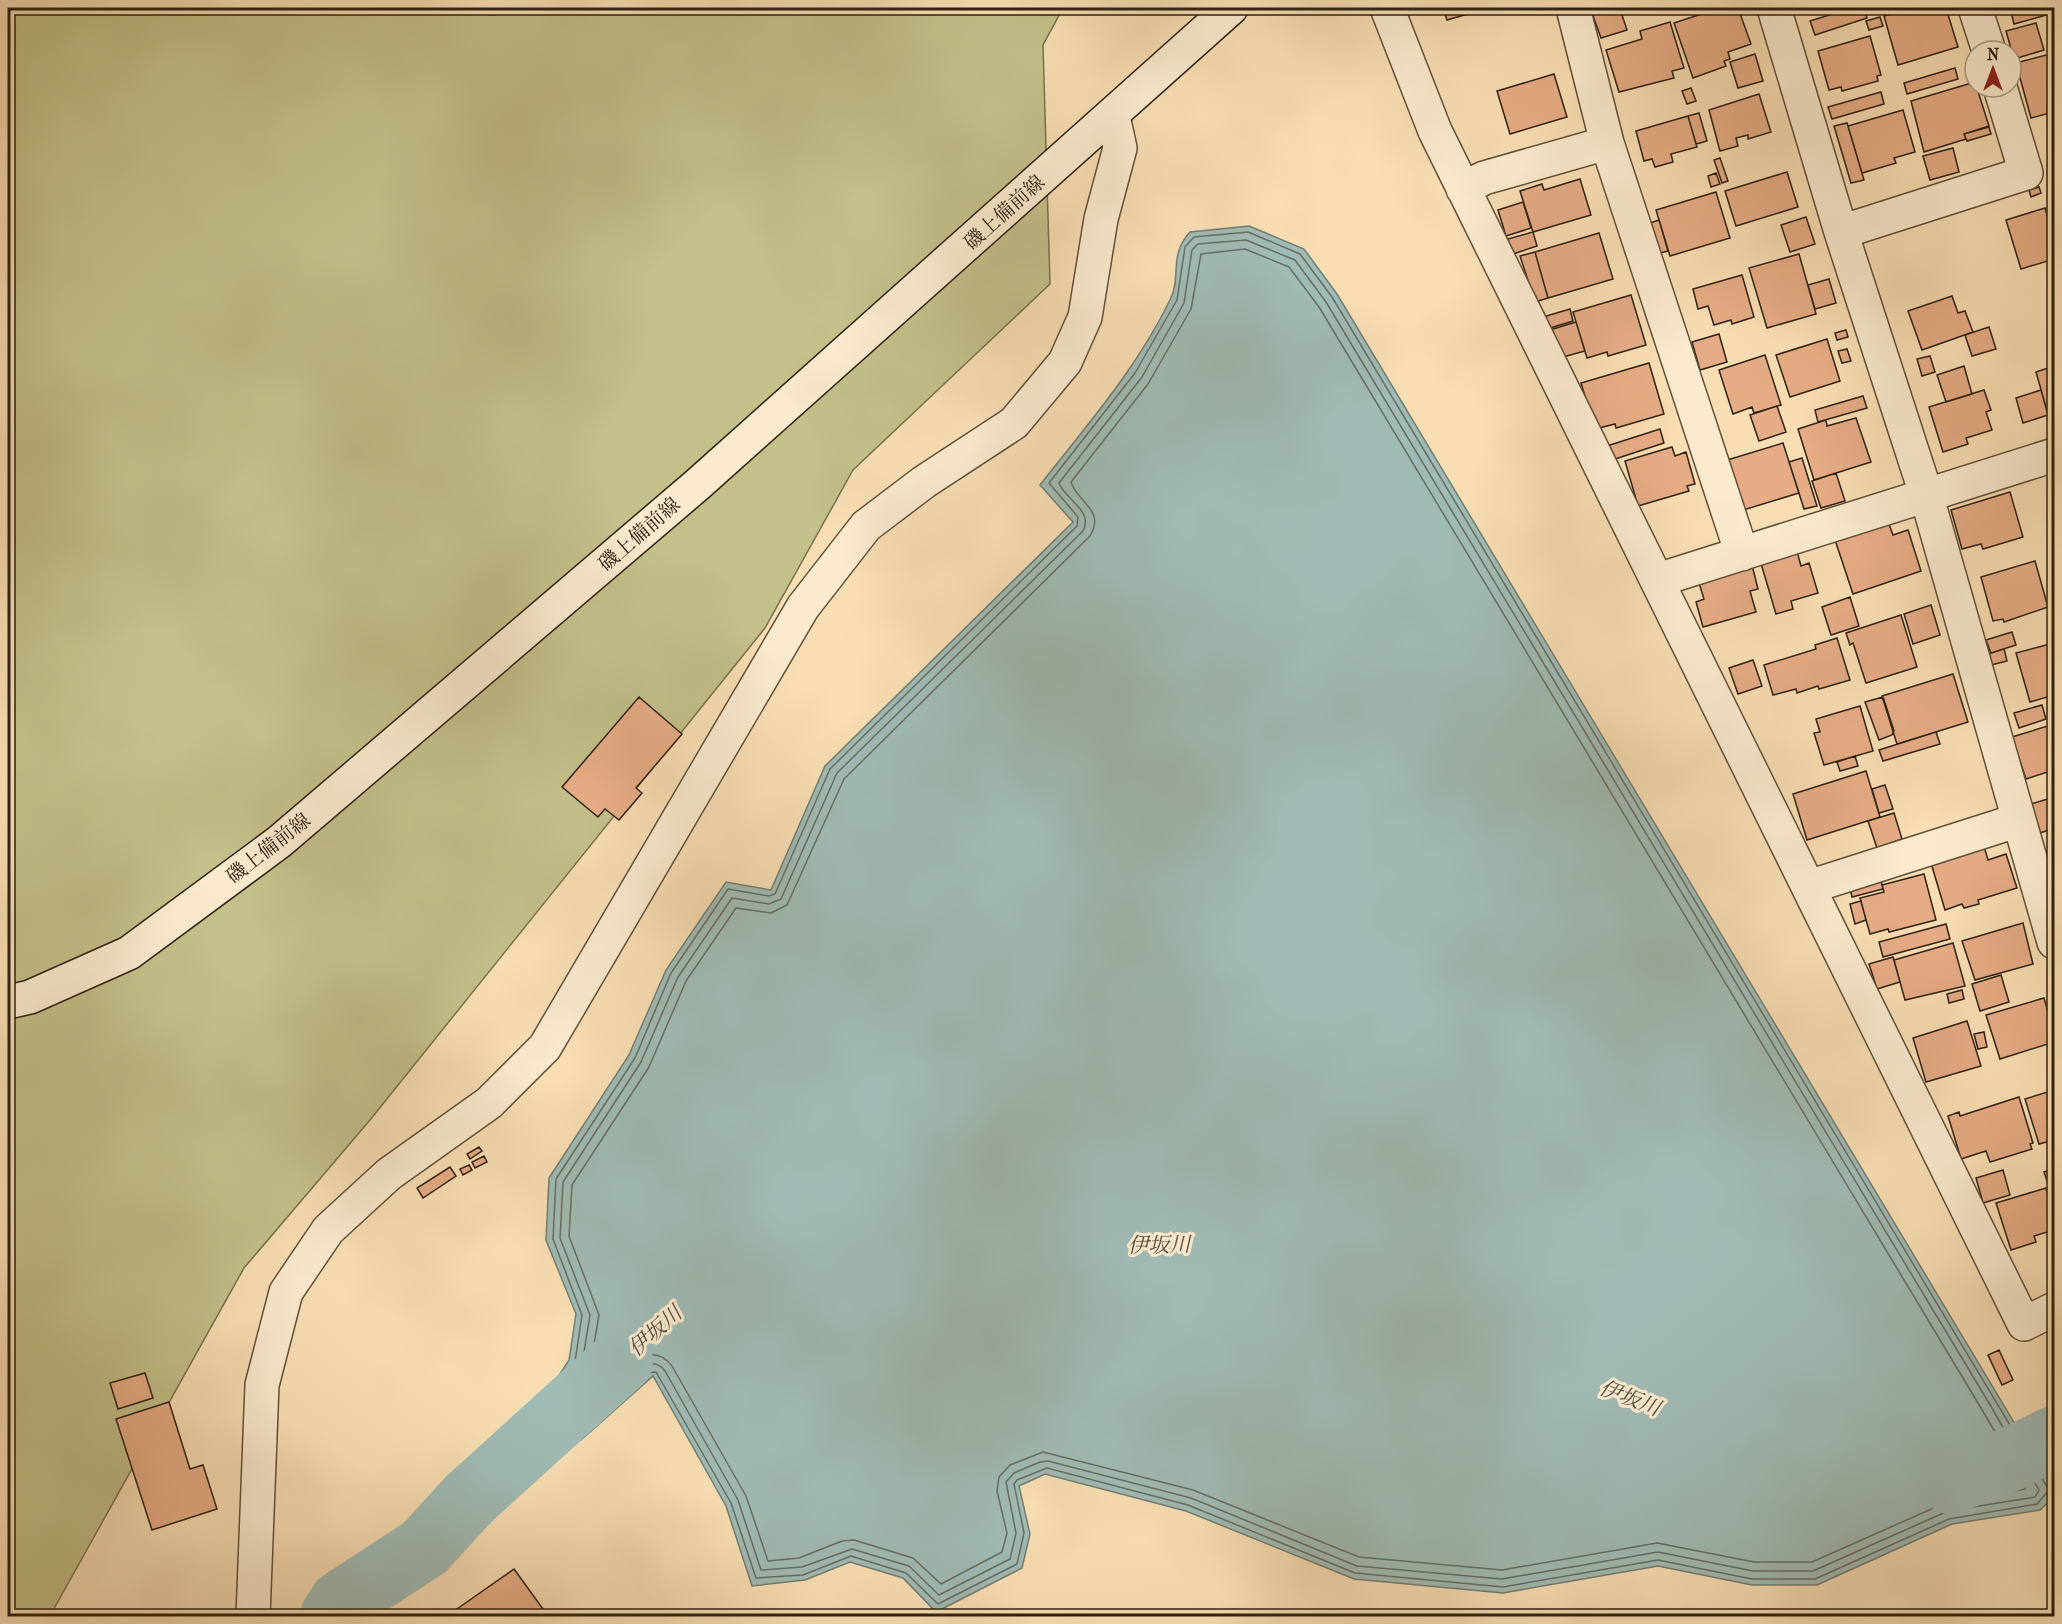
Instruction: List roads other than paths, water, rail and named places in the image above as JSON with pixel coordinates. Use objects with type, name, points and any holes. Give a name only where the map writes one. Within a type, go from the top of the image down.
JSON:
[{"type":"street","name":"磯上備前線","points":[[8,1002],[30,997],[129,953],[279,842],[697,485],[1113,116],[1231,8]]},
{"type":"street","points":[[1388,8],[1434,131],[2024,1324],[2055,1309]]},
{"type":"street","points":[[1573,8],[1607,143],[1742,554]]},
{"type":"street","points":[[1774,8],[1841,232],[1926,494],[2055,942]]},
{"type":"street","points":[[1975,8],[1985,39]]},
{"type":"street","points":[[1841,232],[2026,173],[2004,99]]},
{"type":"street","points":[[253,1617],[262,1385],[286,1292],[328,1230],[389,1174],[489,1103],[544,1047],[803,607],[866,526],[924,482],[1014,423],[1065,362],[1085,317],[1101,219],[1120,148],[1113,116]]},
{"type":"street","points":[[1463,189],[1484,178],[1607,143]]},
{"type":"street","points":[[1658,580],[2055,455]]},
{"type":"street","points":[[1809,887],[2019,820]]},
{"type":"water","points":[[1249,226],[1304,249],[1337,294],[2054,1489],[2054,1497],[2040,1510],[1952,1524],[1817,1585],[1752,1585],[1658,1566],[1503,1593],[1354,1579],[1186,1511],[1045,1474],[1019,1486],[1030,1534],[1022,1568],[936,1612],[903,1578],[850,1562],[805,1580],[752,1586],[726,1506],[653,1376],[581,1440],[538,1408],[569,1360],[576,1314],[546,1240],[549,1178],[629,1055],[666,970],[726,882],[771,890],[825,766],[1073,522],[1040,485],[1127,373],[1157,325],[1173,291],[1177,258],[1183,241],[1190,232]]},
{"type":"waterway","name":"伊坂川","points":[[332,1616],[341,1602],[424,1548],[469,1499],[621,1361]]},
{"type":"waterway","name":"伊坂川","points":[[1950,1482],[2011,1459],[2054,1438]]}]
